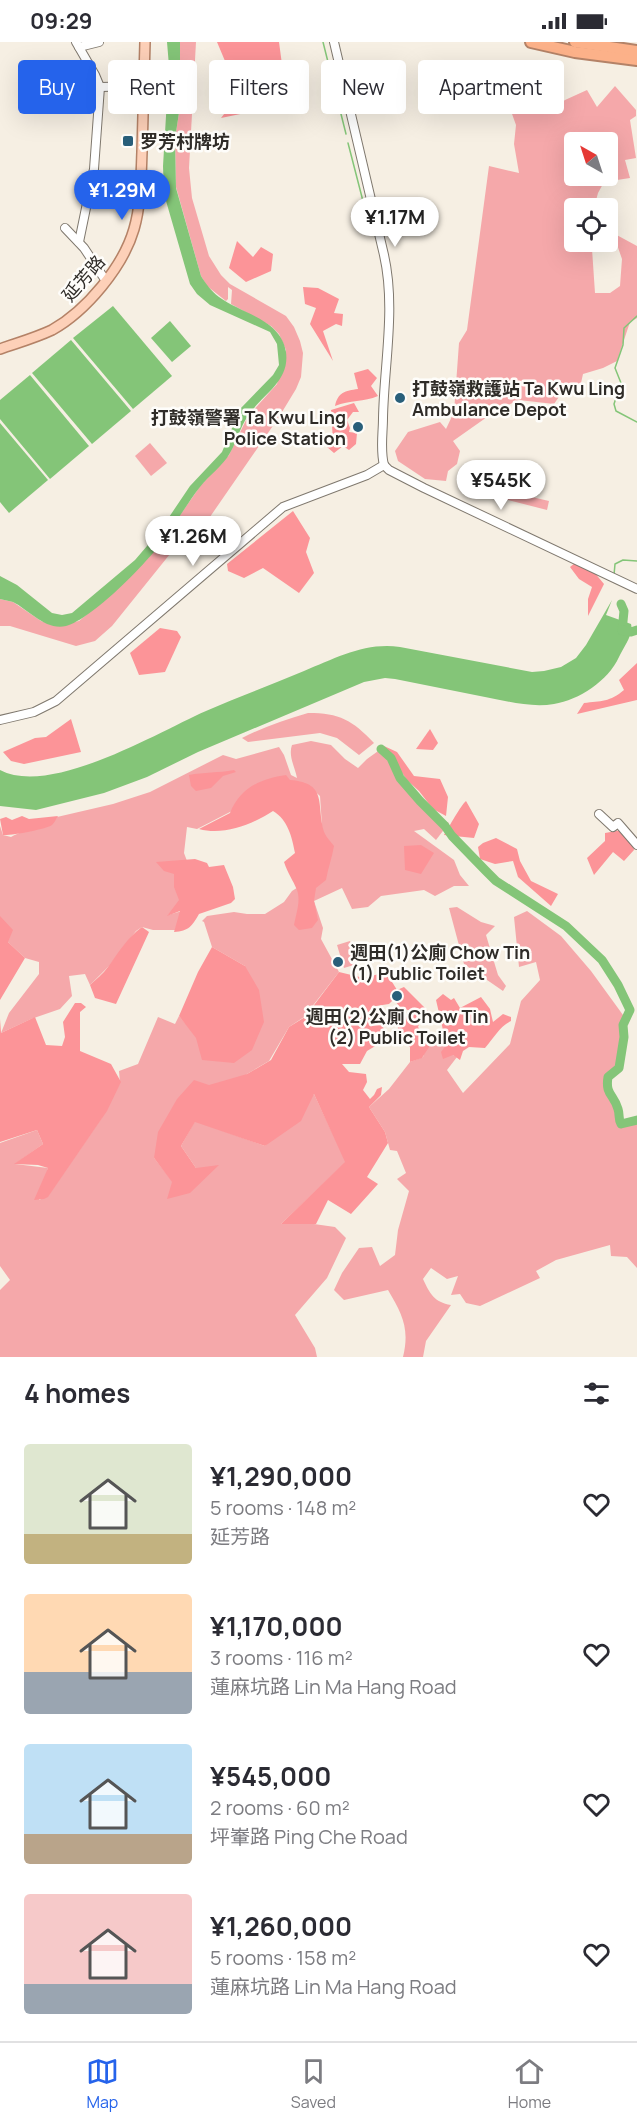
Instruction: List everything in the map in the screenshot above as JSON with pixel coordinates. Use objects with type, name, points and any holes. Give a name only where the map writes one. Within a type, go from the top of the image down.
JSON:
[{"type":"highway","points":[[531,42],[575,52],[637,60]]},
{"type":"highway","points":[[575,42],[637,51]]},
{"type":"main road","name":"延芳路","points":[[145,42],[145,60]]},
{"type":"main road","name":"延芳路","points":[[0,349],[38,336],[58,326],[87,303],[106,281],[130,241],[137,217],[143,114]]},
{"type":"street","points":[[79,242],[94,169],[100,87],[78,45],[99,42]]},
{"type":"street","points":[[334,42],[387,272],[389,306],[383,395],[382,459],[384,465],[394,473],[637,589]]},
{"type":"street","points":[[100,87],[108,87]]},
{"type":"street","points":[[65,228],[79,242],[106,281]]},
{"type":"street","points":[[0,720],[27,714],[56,700],[283,507],[367,475],[384,465]]},
{"type":"street","points":[[0,715],[27,714]]},
{"type":"street","points":[[599,814],[613,826],[618,823],[637,845]]},
{"type":"shaded area","points":[[167,42],[180,42],[180,60],[168,60]]},
{"type":"shaded area","points":[[180,42],[196,42],[195,60],[180,60]]},
{"type":"shaded area","points":[[217,42],[279,42],[281,60],[225,60]]},
{"type":"shaded area","points":[[615,86],[636,110],[636,116],[630,120],[636,158],[625,160],[630,178],[618,180],[618,132],[564,132],[564,186],[602,186],[597,198],[564,198],[564,252],[592,252],[595,293],[610,293],[620,286],[622,259],[618,247],[618,236],[637,246],[637,318],[630,322],[617,361],[583,374],[579,392],[563,391],[554,404],[519,400],[497,410],[453,441],[460,451],[457,464],[448,471],[446,481],[425,479],[398,461],[395,451],[408,432],[440,422],[446,429],[454,412],[459,343],[467,330],[489,166],[519,173],[514,144],[516,125],[512,114],[564,114],[564,101],[587,90],[597,107]]},
{"type":"shaded area","points":[[166,114],[179,114],[175,139],[176,188],[201,276],[219,297],[259,318],[277,332],[286,352],[284,372],[245,420],[227,458],[200,487],[143,565],[103,603],[77,621],[59,627],[45,623],[13,602],[0,599],[0,576],[17,585],[52,613],[62,615],[72,613],[135,560],[159,532],[190,486],[222,452],[240,409],[273,375],[279,365],[277,344],[270,332],[210,305],[197,294],[190,284],[164,194]]},
{"type":"shaded area","points":[[179,114],[192,114],[189,168],[192,198],[209,256],[221,275],[230,284],[286,316],[294,327],[303,353],[301,377],[279,417],[203,527],[170,554],[112,626],[95,641],[76,646],[10,626],[0,626],[0,599],[13,602],[41,621],[53,625],[79,621],[118,588],[160,544],[201,485],[229,455],[248,416],[277,384],[286,350],[279,334],[271,326],[231,304],[232,290],[228,287],[226,301],[207,286],[201,276],[176,187],[175,139]]},
{"type":"shaded area","points":[[224,114],[240,114],[221,118]]},
{"type":"shaded area","points":[[237,241],[253,257],[261,247],[273,254],[271,271],[246,282],[229,268]]},
{"type":"shaded area","points":[[303,287],[318,288],[339,299],[334,313],[343,314],[342,326],[336,324],[323,331],[333,361],[310,324],[316,308],[305,304]]},
{"type":"shaded area","points":[[113,306],[172,376],[133,409],[73,338]]},
{"type":"shaded area","points":[[170,321],[191,346],[172,362],[151,338]]},
{"type":"shaded area","points":[[71,340],[131,411],[92,444],[32,373]]},
{"type":"shaded area","points":[[368,369],[377,378],[371,386],[378,396],[335,406],[343,393],[358,389],[354,373]]},
{"type":"shaded area","points":[[30,375],[89,446],[50,479],[0,419],[0,400]]},
{"type":"shaded area","points":[[354,403],[359,412],[353,412],[347,420],[349,432],[357,433],[356,444],[349,450],[343,446],[334,453],[327,447],[333,441],[331,410]]},
{"type":"shaded area","points":[[0,423],[48,480],[9,513],[0,502]]},
{"type":"shaded area","points":[[150,443],[167,463],[151,476],[135,456]]},
{"type":"shaded area","points":[[506,491],[549,501],[547,510],[504,499]]},
{"type":"shaded area","points":[[293,511],[310,538],[306,552],[314,573],[299,593],[263,568],[244,578],[228,571],[227,564]]},
{"type":"shaded area","points":[[575,563],[594,572],[604,584],[588,616],[588,599],[592,587],[579,579],[570,567]]},
{"type":"shaded area","points":[[612,600],[606,615],[631,624],[628,641],[608,674],[583,694],[564,702],[545,705],[519,703],[385,678],[364,682],[198,752],[147,777],[104,793],[36,810],[0,806],[0,770],[22,776],[47,775],[75,769],[133,746],[218,706],[339,656],[363,649],[400,647],[532,672],[561,667],[576,658],[586,645]]},
{"type":"shaded area","points":[[160,628],[177,631],[181,637],[165,672],[139,675],[130,653]]},
{"type":"shaded area","points":[[637,663],[637,700],[577,714],[584,703],[610,699],[624,690],[619,680]]},
{"type":"shaded area","points":[[308,713],[329,714],[345,719],[374,743],[359,755],[337,738],[320,733],[248,742],[242,738]]},
{"type":"shaded area","points":[[71,719],[81,752],[24,764],[11,761],[3,752],[35,738],[46,737]]},
{"type":"shaded area","points":[[430,729],[438,743],[433,750],[416,749]]},
{"type":"shaded area","points":[[311,741],[331,745],[358,768],[381,749],[415,797],[435,815],[449,823],[436,840],[424,829],[414,831],[454,860],[460,875],[469,886],[454,886],[435,896],[424,890],[381,896],[368,907],[352,909],[342,888],[314,901],[323,928],[321,939],[339,972],[304,1017],[289,1027],[269,1061],[247,1074],[154,1158],[173,1182],[196,1168],[181,1146],[195,1121],[265,1146],[314,1094],[346,1162],[281,1224],[307,1223],[335,1227],[346,1238],[327,1278],[295,1315],[315,1348],[317,1357],[0,1357],[0,1290],[10,1280],[0,1266],[0,1143],[37,1130],[43,1144],[15,1164],[48,1168],[39,1200],[48,1196],[101,1119],[120,1083],[119,1071],[138,1064],[158,1017],[175,1024],[179,1016],[197,1037],[245,966],[212,947],[202,921],[207,916],[234,912],[265,914],[284,902],[292,891],[325,870],[320,796],[310,787],[230,812],[197,829],[187,827],[184,853],[187,861],[180,902],[168,915],[182,911],[175,930],[153,930],[142,927],[90,985],[85,974],[69,976],[72,996],[60,1009],[1,1033],[9,1013],[39,974],[39,962],[25,958],[8,942],[0,928],[0,826],[3,835],[11,837],[23,831],[43,828],[57,817],[113,804],[150,792],[223,755],[236,759],[279,747],[291,775],[297,778],[291,757],[292,745]]},
{"type":"shaded area","points":[[384,746],[397,752],[414,776],[440,779],[448,797],[446,816],[433,809],[407,780]]},
{"type":"shaded area","points":[[234,770],[236,772],[223,776],[211,788],[196,791],[191,786],[189,775]]},
{"type":"shaded area","points":[[286,775],[290,780],[303,782],[316,791],[325,834],[334,846],[326,880],[316,888],[314,901],[318,920],[312,928],[299,930],[294,925],[298,894],[284,862],[295,853],[288,829],[282,819],[273,811],[238,828],[218,831],[199,829],[230,813],[239,797],[252,786]]},
{"type":"shaded area","points":[[466,801],[479,824],[474,838],[444,835],[458,811]]},
{"type":"shaded area","points":[[22,816],[29,819],[58,816],[49,827],[3,835],[0,819],[6,817],[12,820]]},
{"type":"shaded area","points":[[622,830],[631,834],[634,850],[624,861],[613,852],[594,875],[587,858],[605,841],[605,833]]},
{"type":"shaded area","points":[[496,838],[517,849],[520,861],[531,881],[558,894],[551,906],[518,877],[513,861],[495,864],[480,859],[478,847]]},
{"type":"shaded area","points":[[421,845],[434,853],[421,874],[405,870],[404,846]]},
{"type":"shaded area","points":[[195,859],[207,863],[209,867],[224,865],[235,899],[231,903],[199,914],[190,927],[174,932],[180,911],[167,916],[179,900],[174,887],[174,874],[164,871],[156,862]]},
{"type":"shaded area","points":[[457,907],[481,922],[495,926],[486,935],[498,975],[506,986],[503,991],[464,964],[449,908]]},
{"type":"shaded area","points":[[527,911],[561,936],[591,971],[623,1015],[619,1068],[608,1077],[607,1087],[618,1109],[621,1124],[637,1121],[637,1268],[627,1257],[611,1256],[610,1245],[556,1260],[536,1271],[540,1278],[480,1306],[466,1303],[460,1294],[451,1295],[458,1276],[447,1279],[431,1268],[423,1279],[428,1289],[437,1299],[451,1305],[426,1341],[423,1357],[403,1357],[405,1329],[388,1290],[344,1300],[334,1290],[342,1273],[359,1248],[372,1247],[380,1266],[395,1255],[398,1230],[409,1191],[397,1179],[406,1173],[397,1151],[390,1150],[385,1132],[369,1107],[389,1089],[410,1062],[423,1057],[428,1042],[443,1030],[450,1033],[453,1055],[457,1057],[447,1070],[463,1093],[510,1044],[521,1001],[540,980],[536,962],[519,967],[514,917]]},
{"type":"shaded area","points":[[0,916],[13,930],[8,942],[25,958],[0,1000]]},
{"type":"shaded area","points":[[142,927],[149,932],[116,1004],[95,998],[90,985],[106,970],[128,940]]},
{"type":"shaded area","points":[[350,941],[357,964],[344,968],[337,945]]},
{"type":"shaded area","points":[[212,947],[245,966],[259,990],[264,1022],[252,1050],[234,1063],[202,1060],[196,1038],[179,1016],[198,972]]},
{"type":"shaded area","points":[[339,972],[364,978],[386,972],[397,990],[404,987],[429,1012],[429,1015],[421,1019],[418,1027],[427,1038],[429,1047],[422,1058],[410,1062],[410,1047],[397,1039],[400,1022],[413,1012],[400,1007],[395,1001],[397,991],[390,996],[393,1000],[389,1004],[376,1006],[387,1039],[367,1051],[360,1064],[342,1064],[349,1072],[366,1074],[367,1082],[363,1090],[370,1099],[377,1089],[382,1087],[381,1095],[369,1107],[385,1132],[388,1143],[367,1177],[378,1184],[351,1214],[328,1200],[316,1224],[281,1224],[345,1162],[314,1094],[301,1121],[265,1146],[195,1122],[181,1146],[196,1168],[219,1165],[190,1193],[167,1199],[172,1182],[154,1158],[158,1132],[177,1099],[194,1080],[209,1085],[247,1074],[271,1060],[289,1027],[305,1017]]},
{"type":"shaded area","points":[[443,994],[451,1000],[454,998],[460,1008],[481,997],[490,1009],[493,1022],[503,1014],[511,1017],[511,1021],[485,1048],[469,1047],[463,1051],[460,1060],[453,1055],[443,1059],[441,1052],[450,1040],[450,1033],[443,1030],[436,1000]]},
{"type":"shaded area","points":[[75,1003],[81,1003],[86,1007],[80,1012],[80,1051],[111,1064],[121,1082],[107,1111],[48,1197],[34,1200],[48,1168],[38,1165],[14,1164],[43,1144],[37,1130],[0,1142],[0,1019],[1,1033],[35,1017],[46,1045],[62,1046],[65,1037],[63,1022]]},
{"type":"waterway","points":[[323,42],[346,134]]},
{"type":"waterway","points":[[348,143],[364,205]]},
{"type":"waterway","points":[[366,213],[369,232]]},
{"type":"waterway","points":[[637,316],[624,328],[623,345],[615,368],[621,383],[614,404],[616,411],[637,422]]},
{"type":"waterway","points":[[614,575],[615,564],[623,560],[637,561]]},
{"type":"waterway","points":[[621,604],[624,611],[622,631]]},
{"type":"waterway","points":[[622,630],[631,632],[637,630]]},
{"type":"waterway","points":[[381,749],[391,758],[400,778],[420,801],[496,881],[566,926],[602,960],[630,1010],[623,1025],[624,1037],[619,1068],[608,1077],[608,1087],[619,1111],[621,1124],[637,1120]]},
{"type":"place","name":"罗芳村牌坊","points":[[128,141]]},
{"type":"place","name":"打鼓嶺救護站 Ta Kwu Ling Ambulance Depot","points":[[400,398]]},
{"type":"place","name":"打鼓嶺警署 Ta Kwu Ling Police Station","points":[[358,427]]},
{"type":"place","name":"週田(1)公廁 Chow Tin (1) Public Toilet","points":[[338,962]]},
{"type":"place","name":"週田(2)公廁 Chow Tin (2) Public Toilet","points":[[397,996]]}]
